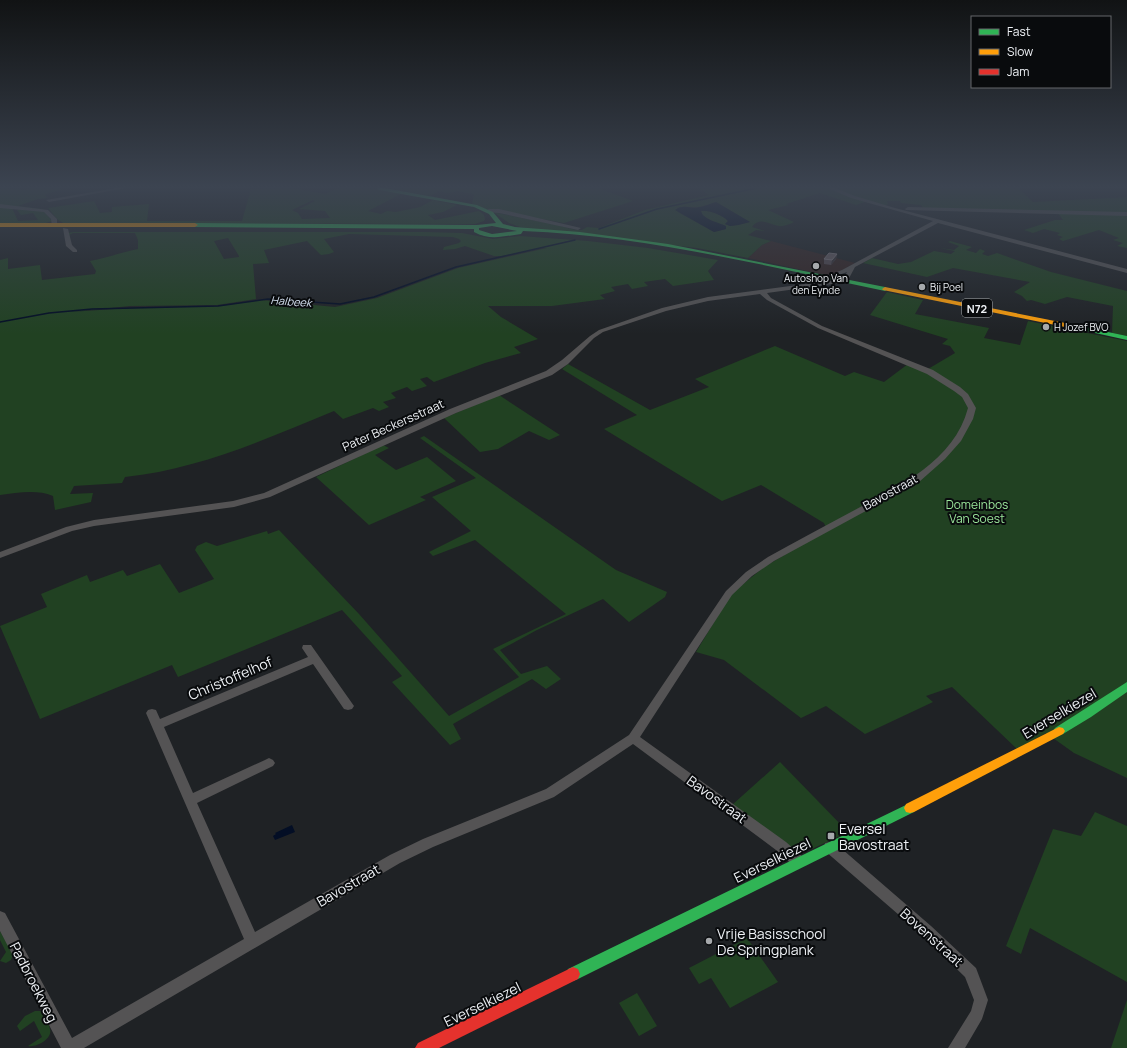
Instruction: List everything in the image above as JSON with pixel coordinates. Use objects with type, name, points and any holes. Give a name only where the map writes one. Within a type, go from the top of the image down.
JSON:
[{"type":"main road","name":"N72","points":[[579,237],[792,270],[1127,338]]},
{"type":"main road","name":"Everselkiezel","points":[[423,1048],[1046,739],[1087,714],[1127,686]]},
{"type":"street","points":[[67,237],[69,246],[75,251]]},
{"type":"street","name":"Pater Beckersstraat","points":[[783,289],[828,278],[906,237]]},
{"type":"street","points":[[1000,237],[1127,271]]},
{"type":"street","points":[[845,281],[853,266]]},
{"type":"street","name":"Pater Beckersstraat","points":[[0,555],[46,537],[87,525],[234,504],[268,495],[453,411],[557,369],[592,337],[610,327],[677,305],[708,299],[845,281]]},
{"type":"street","name":"Bavostraat","points":[[69,1048],[395,859],[428,843],[550,793],[633,738],[729,593],[749,574],[771,559],[916,480],[937,460],[964,430],[971,413],[970,402],[965,396],[941,379],[895,356],[820,327],[769,299],[762,292]]},
{"type":"street","points":[[307,648],[348,706]]},
{"type":"street","name":"Christoffelhof","points":[[158,724],[314,659]]},
{"type":"street","points":[[152,712],[252,941]]},
{"type":"street","name":"Bavostraat","points":[[633,738],[781,846],[799,862]]},
{"type":"street","points":[[190,800],[269,763]]},
{"type":"street","name":"Bovenstraat","points":[[830,847],[926,930],[971,973],[981,1000],[977,1014],[956,1048]]},
{"type":"street","name":"Padbroekweg","points":[[0,917],[69,1048]]},
{"type":"shaded area","points":[[771,241],[855,263],[835,274],[825,275],[748,258],[762,245]]},
{"type":"green space","points":[[137,237],[334,237],[324,239],[334,252],[329,254],[321,255],[307,241],[264,250],[269,263],[253,264],[256,299],[217,305],[130,306],[70,312],[129,308],[220,306],[261,300],[335,307],[377,298],[458,268],[547,248],[503,256],[494,256],[465,246],[443,250],[444,247],[459,243],[461,241],[450,237],[482,237],[493,239],[532,237],[588,241],[648,248],[718,260],[708,271],[714,280],[673,286],[665,279],[644,282],[648,286],[632,289],[628,284],[611,287],[615,291],[600,295],[605,299],[552,306],[488,306],[501,317],[538,339],[514,347],[521,353],[485,363],[434,382],[427,377],[420,379],[427,386],[412,391],[407,387],[391,393],[396,398],[383,402],[389,407],[379,411],[373,408],[343,419],[334,411],[232,452],[206,460],[152,473],[125,477],[122,483],[74,486],[70,494],[93,493],[91,502],[55,510],[53,496],[47,494],[26,492],[0,495],[0,260],[8,258],[8,269],[40,265],[42,280],[95,274],[96,271],[90,261],[138,249]],"holes":[[[228,238],[239,256],[224,259],[214,241]]]},
{"type":"green space","points":[[603,237],[755,237],[771,241],[762,245],[748,258],[697,248]]},
{"type":"green space","points":[[1063,237],[1076,237],[1063,241],[1059,239]]},
{"type":"green space","points":[[1116,237],[1127,237],[1127,248],[1117,246],[1123,243],[1113,240],[1119,238]]},
{"type":"green space","points":[[950,241],[972,247],[966,250],[976,253],[980,249],[985,251],[982,254],[988,256],[997,253],[1051,272],[1127,291],[1127,336],[1112,333],[1113,306],[1067,297],[1045,304],[1031,300],[1027,301],[1022,296],[1014,292],[1030,282],[953,268],[927,277],[863,263],[872,258],[898,264],[911,262],[934,251],[951,254],[955,251],[940,248],[954,250],[959,246],[948,242]]},
{"type":"green space","name":"Domeinbos Van Soest","points":[[887,292],[923,300],[915,314],[989,328],[984,338],[1020,345],[1028,321],[1127,341],[1127,778],[1074,753],[1046,733],[1017,749],[952,687],[926,696],[933,702],[865,734],[826,706],[801,718],[724,660],[696,652],[731,594],[764,567],[827,530],[824,523],[761,485],[722,501],[604,429],[637,415],[562,369],[568,364],[650,410],[709,387],[695,379],[775,346],[845,376],[854,372],[884,382],[908,364],[928,369],[955,353],[950,346],[942,344],[948,339],[870,315]]},
{"type":"green space","points":[[499,395],[560,435],[549,440],[529,431],[498,449],[480,452],[444,418]]},
{"type":"green space","points":[[424,436],[616,570],[667,592],[665,597],[629,622],[603,599],[537,630],[500,650],[521,674],[547,666],[561,679],[546,689],[532,679],[453,724],[461,739],[450,745],[392,682],[402,676],[342,610],[178,677],[172,665],[40,719],[0,626],[47,607],[41,594],[87,575],[90,582],[123,570],[127,576],[160,564],[179,593],[214,579],[195,550],[197,546],[206,542],[217,546],[267,531],[268,534],[279,530],[359,614],[449,716],[519,677],[493,649],[566,614],[475,540],[433,556],[429,552],[471,531],[432,497],[476,478],[420,438]]},
{"type":"green space","points":[[383,445],[389,448],[375,455],[396,470],[427,457],[456,481],[420,497],[426,500],[369,525],[316,477]]},
{"type":"green space","points":[[780,762],[848,832],[812,849],[801,850],[790,847],[732,805]]},
{"type":"green space","points":[[1095,812],[1127,826],[1127,982],[1030,928],[1021,954],[1006,946],[1053,829],[1081,836]]},
{"type":"green space","points":[[0,931],[13,954],[11,960],[6,963],[0,961],[6,952],[0,940]]},
{"type":"green space","points":[[747,938],[778,982],[730,1008],[711,978],[699,984],[689,968]]},
{"type":"green space","points":[[637,993],[657,1026],[639,1036],[619,1003]]},
{"type":"green space","points":[[1127,1000],[1127,1048],[1111,1048]]},
{"type":"green space","points":[[35,1011],[41,1011],[49,1024],[50,1033],[43,1042],[35,1046],[28,1046],[42,1037],[34,1021],[20,1031],[17,1026],[25,1016]]},
{"type":"water","points":[[292,825],[295,832],[275,840],[273,836],[276,834],[275,833]]},
{"type":"building","points":[[829,253],[837,254],[832,260],[824,259]]},
{"type":"waterway","name":"Halbeek","points":[[0,322],[49,313],[92,309],[218,306],[268,299],[340,304],[374,297],[456,267],[575,240]]},
{"type":"traffic: fast","points":[[606,237],[668,246],[755,262],[885,289]]},
{"type":"traffic: fast","points":[[1070,326],[1127,338]]},
{"type":"traffic: fast","points":[[1059,731],[1087,714],[1127,686]]},
{"type":"traffic: fast","points":[[573,974],[910,808]]},
{"type":"traffic: slow","points":[[885,289],[1070,326]]},
{"type":"traffic: slow","points":[[910,808],[1059,731]]},
{"type":"traffic: jam","points":[[423,1048],[573,974]]},
{"type":"place","name":"Autoshop Van den Eynde","points":[[816,266]]},
{"type":"place","name":"Bij Poel","points":[[922,287]]},
{"type":"place","name":"H Jozef BVO","points":[[1046,327]]},
{"type":"place","name":"Eversel Bavostraat","points":[[831,836]]},
{"type":"place","name":"Vrije Basisschool De Springplank","points":[[709,941]]}]
